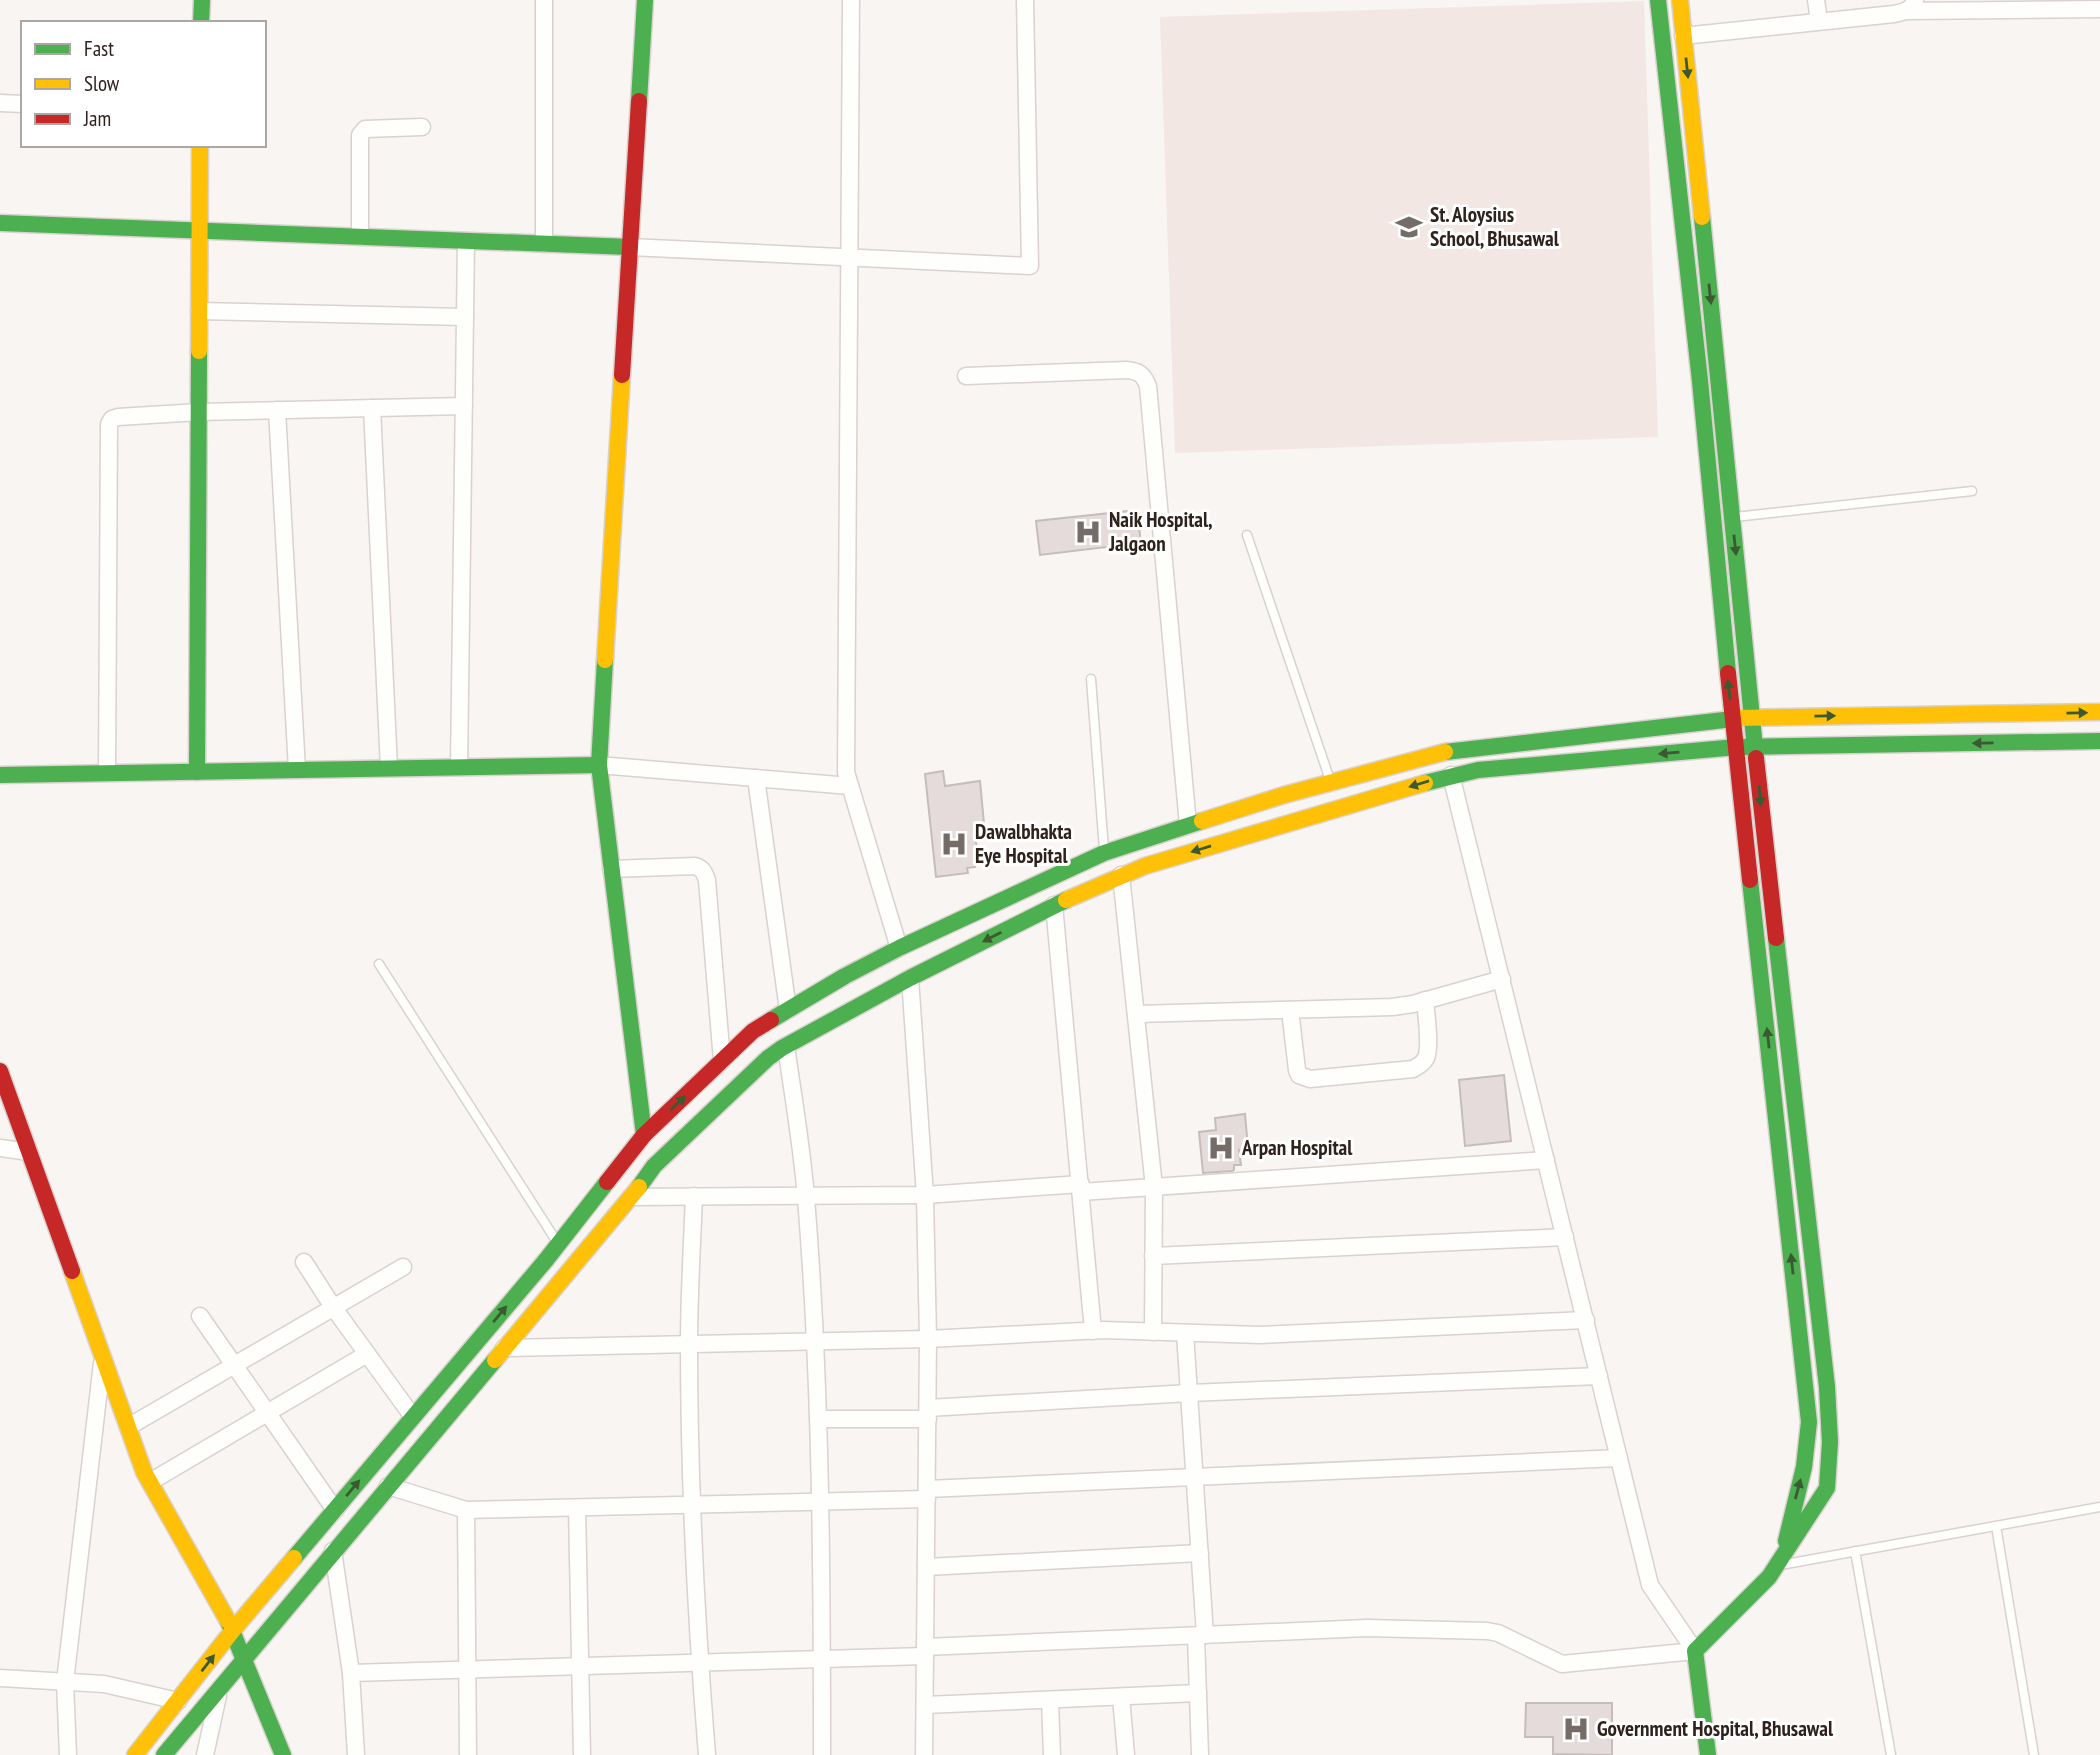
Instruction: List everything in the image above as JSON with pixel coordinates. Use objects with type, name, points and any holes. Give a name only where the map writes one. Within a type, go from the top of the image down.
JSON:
[{"type":"main road","points":[[201,21],[202,0]]},
{"type":"main road","points":[[644,1135],[599,765],[645,0]]},
{"type":"main road","points":[[1658,0],[1699,368],[1732,719],[1805,1386],[1809,1441],[1780,1561]]},
{"type":"main road","points":[[1680,0],[1771,895],[1827,1387],[1830,1442],[1827,1488],[1780,1561],[1769,1577],[1695,1651],[1708,1755]]},
{"type":"main road","points":[[197,772],[200,147]]},
{"type":"main road","points":[[0,223],[630,247]]},
{"type":"main road","points":[[135,1755],[233,1630],[558,1244],[644,1135],[753,1031],[899,947],[1104,853],[1331,782],[1452,750],[1753,717],[2100,712]]},
{"type":"main road","points":[[2042,713],[2045,743]]},
{"type":"main road","points":[[164,1755],[631,1197],[654,1166],[768,1058],[910,978],[1054,905],[1145,866],[1451,775],[1756,746],[2100,741]]},
{"type":"main road","points":[[0,775],[599,765]]},
{"type":"main road","points":[[1752,896],[1771,895]]},
{"type":"main road","points":[[1771,1065],[1790,1066]]},
{"type":"main road","points":[[0,1071],[144,1472],[233,1630],[283,1755]]},
{"type":"main road","points":[[1785,1200],[1805,1201]]},
{"type":"main road","points":[[1795,1293],[1816,1290]]},
{"type":"main road","points":[[1805,1386],[1827,1387]]},
{"type":"street","points":[[544,0],[544,244]]},
{"type":"street","points":[[851,0],[846,772],[899,947]]},
{"type":"street","points":[[630,247],[1030,266],[1025,0]]},
{"type":"street","points":[[1816,0],[1819,22]]},
{"type":"street","points":[[1684,36],[1819,22],[1911,6],[2100,9]]},
{"type":"street","points":[[0,103],[21,104]]},
{"type":"street","points":[[360,237],[360,135],[365,129],[422,127]]},
{"type":"street","points":[[459,767],[466,241]]},
{"type":"street","points":[[199,310],[465,317]]},
{"type":"street","points":[[966,376],[1126,370],[1137,371],[1144,376],[1148,386],[1188,825]]},
{"type":"street","points":[[107,773],[110,425],[113,419],[199,412],[464,406]]},
{"type":"street","points":[[372,408],[389,768]]},
{"type":"street","points":[[277,410],[297,770]]},
{"type":"street","points":[[599,765],[850,786]]},
{"type":"street","points":[[351,1673],[822,1660],[1200,1635],[1367,1628],[1487,1631],[1498,1633],[1536,1650],[1554,1661],[1571,1664],[1695,1651],[1650,1585],[1451,775]]},
{"type":"street","points":[[756,778],[788,1010]]},
{"type":"street","points":[[611,869],[695,866],[704,872],[722,1061]]},
{"type":"street","points":[[1121,876],[1154,1187],[1153,1332]]},
{"type":"street","points":[[1054,905],[1093,1331]]},
{"type":"street","points":[[910,978],[925,1195],[928,1339],[924,1755]]},
{"type":"street","points":[[1136,1014],[1392,1007],[1502,979]]},
{"type":"street","points":[[1290,1010],[1297,1070],[1299,1075],[1310,1079],[1413,1069],[1420,1065],[1426,1060],[1428,1051],[1425,1000]]},
{"type":"street","points":[[786,1046],[806,1196],[815,1341],[820,1502],[822,1755]]},
{"type":"street","points":[[0,1148],[29,1152]]},
{"type":"street","points":[[631,1197],[925,1195],[1154,1187],[1546,1160]]},
{"type":"street","points":[[694,1196],[689,1344],[692,1505],[707,1755]]},
{"type":"street","points":[[1153,1255],[1565,1237]]},
{"type":"street","points":[[304,1262],[333,1307],[413,1417]]},
{"type":"street","points":[[128,1427],[403,1266]]},
{"type":"street","points":[[200,1316],[335,1510]]},
{"type":"street","points":[[504,1348],[928,1339],[1093,1331],[1259,1335],[1586,1320]]},
{"type":"street","points":[[1185,1333],[1200,1553],[1200,1755]]},
{"type":"street","points":[[150,1482],[367,1354]]},
{"type":"street","points":[[68,1755],[65,1682],[103,1357]]},
{"type":"street","points":[[818,1419],[1190,1393],[1600,1376]]},
{"type":"street","points":[[388,1486],[466,1510],[577,1508],[820,1502],[1195,1476],[1619,1458]]},
{"type":"street","points":[[577,1508],[582,1755]]},
{"type":"street","points":[[466,1510],[468,1755]]},
{"type":"street","points":[[333,1551],[351,1673],[356,1755]]},
{"type":"street","points":[[926,1567],[1200,1553]]},
{"type":"street","points":[[0,1678],[113,1686],[178,1701]]},
{"type":"street","points":[[205,1755],[220,1686]]},
{"type":"street","points":[[925,1705],[1198,1693]]},
{"type":"street","points":[[1121,1697],[1126,1755]]},
{"type":"street","points":[[1050,1701],[1052,1755]]},
{"type":"lane","points":[[1732,518],[1972,491]]},
{"type":"lane","points":[[1247,535],[1331,782]]},
{"type":"lane","points":[[1091,679],[1104,853]]},
{"type":"lane","points":[[379,964],[558,1244]]},
{"type":"lane","points":[[1780,1561],[1855,1551],[2100,1507]]},
{"type":"lane","points":[[1996,1526],[2034,1755]]},
{"type":"lane","points":[[1855,1551],[1891,1755]]},
{"type":"shaded area","name":"St. Aloysius School, Bhusawal","points":[[1644,1],[1658,437],[1175,453],[1160,17]]},
{"type":"building","points":[[1137,510],[1141,543],[1040,555],[1036,521]]},
{"type":"building","points":[[943,771],[945,786],[980,781],[984,824],[974,825],[978,860],[974,860],[975,867],[967,868],[968,873],[936,877],[925,774]]},
{"type":"building","points":[[1504,1075],[1511,1141],[1465,1146],[1459,1080]]},
{"type":"building","points":[[1245,1114],[1248,1148],[1239,1150],[1241,1165],[1234,1165],[1232,1171],[1203,1173],[1199,1132],[1216,1130],[1215,1118]]},
{"type":"building","points":[[1526,1703],[1612,1703],[1612,1755],[1553,1754],[1553,1737],[1525,1737]]},
{"type":"traffic: fast","points":[[201,21],[202,0]]},
{"type":"traffic: fast","points":[[639,101],[645,0]]},
{"type":"traffic: fast","points":[[1658,0],[1700,381],[1728,673]]},
{"type":"traffic: fast","points":[[1702,217],[1756,758]]},
{"type":"traffic: fast","points":[[0,223],[630,247]]},
{"type":"traffic: fast","points":[[197,772],[199,351]]},
{"type":"traffic: fast","points":[[605,660],[599,765],[644,1135]]},
{"type":"traffic: fast","points":[[1445,752],[1733,719]]},
{"type":"traffic: fast","points":[[1739,747],[2100,741]]},
{"type":"traffic: fast","points":[[1425,783],[1478,770],[1737,747]]},
{"type":"traffic: fast","points":[[0,775],[599,765]]},
{"type":"traffic: fast","points":[[771,1020],[899,948],[1104,853],[1202,821]]},
{"type":"traffic: fast","points":[[1750,880],[1809,1422],[1804,1467],[1786,1541]]},
{"type":"traffic: fast","points":[[639,1187],[654,1166],[768,1058],[782,1048],[910,978],[1066,900]]},
{"type":"traffic: fast","points":[[1708,1755],[1695,1651],[1769,1577],[1827,1488],[1830,1442],[1827,1387],[1776,938]]},
{"type":"traffic: fast","points":[[294,1558],[546,1260],[607,1182]]},
{"type":"traffic: fast","points":[[164,1755],[495,1360]]},
{"type":"traffic: fast","points":[[228,1621],[283,1755]]},
{"type":"traffic: slow","points":[[1680,0],[1702,217]]},
{"type":"traffic: slow","points":[[199,351],[200,147]]},
{"type":"traffic: slow","points":[[605,660],[622,375]]},
{"type":"traffic: slow","points":[[1736,718],[2100,712]]},
{"type":"traffic: slow","points":[[1202,821],[1284,795],[1445,752]]},
{"type":"traffic: slow","points":[[1066,900],[1145,866],[1425,783]]},
{"type":"traffic: slow","points":[[495,1360],[639,1187]]},
{"type":"traffic: slow","points":[[72,1271],[144,1472],[228,1621]]},
{"type":"traffic: slow","points":[[135,1755],[233,1630],[294,1558]]},
{"type":"traffic: jam","points":[[622,375],[639,101]]},
{"type":"traffic: jam","points":[[1728,673],[1750,880]]},
{"type":"traffic: jam","points":[[1756,758],[1776,938]]},
{"type":"traffic: jam","points":[[607,1182],[644,1135],[753,1031],[771,1020]]},
{"type":"traffic: jam","points":[[0,1071],[72,1271]]},
{"type":"place","name":"St. Aloysius School, Bhusawal","points":[[1409,227]]},
{"type":"place","name":"Naik Hospital, Jalgaon","points":[[1088,532]]},
{"type":"place","name":"Dawalbhakta Eye Hospital","points":[[954,844]]},
{"type":"place","name":"Arpan Hospital","points":[[1221,1148]]},
{"type":"place","name":"Government Hospital, Bhusawal","points":[[1576,1729]]}]
